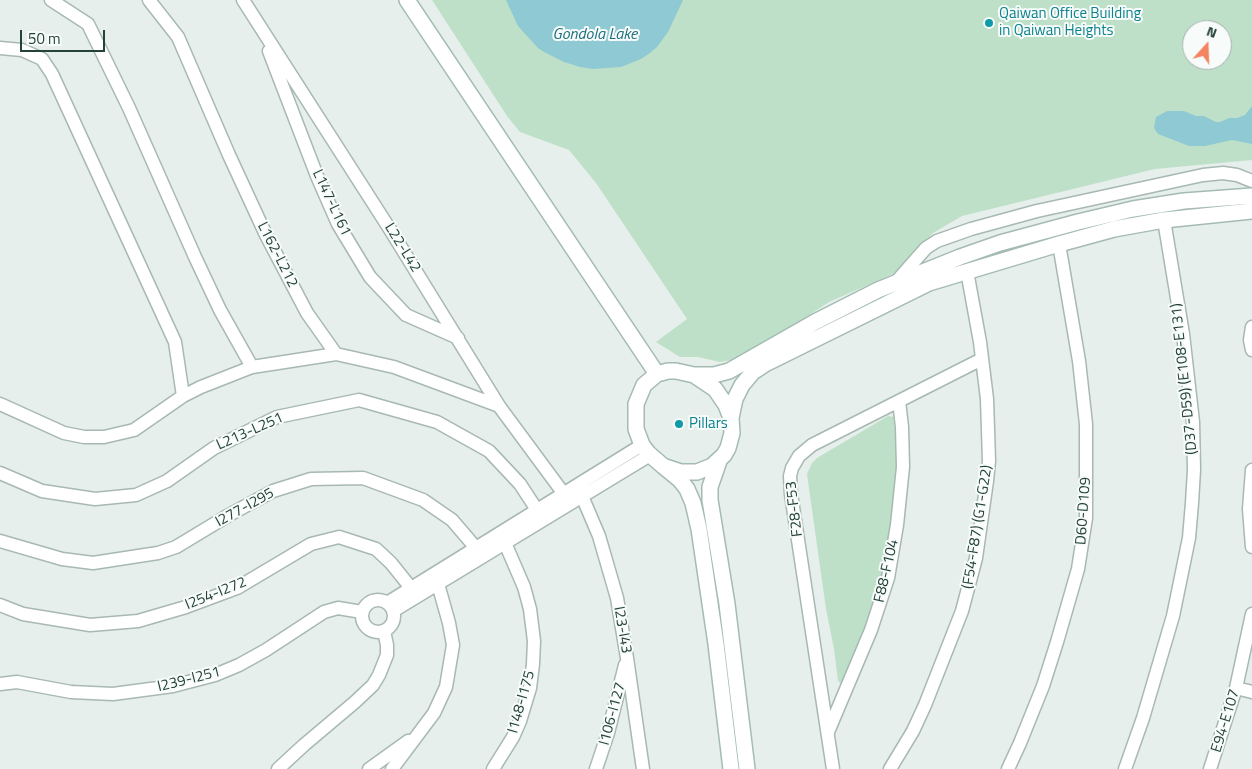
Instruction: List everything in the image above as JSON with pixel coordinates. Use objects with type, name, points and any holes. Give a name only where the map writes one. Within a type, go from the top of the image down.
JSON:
[{"type":"street","points":[[51,0],[88,24],[130,108],[216,301],[252,367]]},
{"type":"street","name":"L162-L212","points":[[149,0],[178,38],[228,155],[266,235],[307,313],[336,354]]},
{"type":"street","name":"L22-L42","points":[[243,0],[500,406],[564,494]]},
{"type":"street","points":[[407,0],[657,374]]},
{"type":"street","name":"L147-L161","points":[[258,24],[317,176],[338,224],[370,277],[406,315],[458,338]]},
{"type":"street","points":[[0,48],[22,50],[42,59],[52,74],[175,342],[184,396]]},
{"type":"street","points":[[896,282],[926,248],[971,229],[1037,211],[1204,175],[1223,173],[1237,175],[1252,181]]},
{"type":"street","points":[[731,769],[716,644],[699,529],[693,503],[687,489],[680,480],[646,450],[636,429],[636,404],[644,385],[657,374],[676,371],[694,375],[714,375],[729,371],[815,322],[896,282],[992,246],[1078,222],[1157,205],[1252,196]]},
{"type":"street","points":[[731,418],[735,400],[742,385],[753,372],[765,364],[929,284],[967,270],[1114,229],[1164,220],[1252,211]]},
{"type":"street","name":"(D37-D59) (E108-E131)","points":[[1125,769],[1143,718],[1174,616],[1188,538],[1193,486],[1193,422],[1183,334],[1164,220]]},
{"type":"street","name":"D60-D109","points":[[1008,769],[1043,686],[1057,642],[1078,569],[1086,518],[1085,414],[1079,361],[1059,244]]},
{"type":"street","name":"(F54-F87) (G1-G22)","points":[[890,769],[913,731],[962,611],[972,575],[987,481],[989,461],[987,399],[967,270]]},
{"type":"street","points":[[1252,327],[1250,340],[1252,350]]},
{"type":"street","points":[[0,404],[64,433],[84,437],[104,437],[134,430],[184,396],[201,387],[252,367],[336,354],[394,366],[500,406]]},
{"type":"street","name":"F28-F53","points":[[833,769],[790,476],[799,456],[812,445],[982,359]]},
{"type":"street","points":[[694,375],[714,389],[726,405],[732,425],[728,448],[719,461],[710,487],[710,500],[726,604],[747,769]]},
{"type":"street","name":"L213-L251","points":[[0,473],[42,491],[95,499],[136,495],[167,481],[214,448],[277,417],[359,400],[437,422],[489,451],[520,484],[537,510]]},
{"type":"street","name":"F88-F104","points":[[828,732],[871,630],[888,578],[897,525],[903,467],[899,401]]},
{"type":"street","points":[[390,607],[411,588],[537,510],[646,450]]},
{"type":"street","points":[[390,607],[438,584],[582,496],[646,450]]},
{"type":"street","points":[[662,466],[690,473],[705,469],[719,461]]},
{"type":"street","points":[[1252,470],[1249,510],[1252,547]]},
{"type":"street","name":"I277-I295","points":[[0,541],[62,559],[93,563],[158,553],[176,547],[228,515],[274,491],[311,479],[363,478],[423,500],[452,520],[476,548]]},
{"type":"street","name":"I23-I43","points":[[582,496],[605,555],[617,598],[643,769]]},
{"type":"street","name":"I254-I272","points":[[0,605],[23,614],[90,625],[138,621],[186,607],[237,588],[311,544],[339,537],[376,549],[391,563],[411,588]]},
{"type":"street","name":"I148-I175","points":[[492,769],[513,737],[520,721],[530,688],[534,658],[530,609],[524,587],[505,543]]},
{"type":"street","points":[[392,769],[440,702],[446,687],[452,655],[452,635],[438,584]]},
{"type":"street","points":[[380,601],[390,607],[394,618],[392,624],[384,631],[368,630],[362,622],[362,612],[368,604],[380,601]]},
{"type":"street","name":"I239-I251","points":[[4,682],[93,694],[129,693],[174,686],[215,675],[238,666],[330,610],[341,608],[362,612]]},
{"type":"street","name":"E94-E107","points":[[1210,769],[1236,688],[1250,632],[1252,614]]},
{"type":"street","points":[[278,769],[376,680],[387,655],[384,631]]},
{"type":"street","name":"I106-I127","points":[[596,769],[608,733],[627,658]]},
{"type":"street","points":[[1236,688],[1252,692]]},
{"type":"street","points":[[369,769],[418,734]]},
{"type":"green space","points":[[432,0],[1252,0],[1252,160],[1155,169],[962,216],[933,233],[895,273],[829,302],[771,340],[737,359],[720,362],[698,357],[680,357],[656,342],[687,319],[596,183],[569,150],[520,132],[507,116]]},
{"type":"green space","points":[[888,416],[894,417],[898,436],[897,477],[891,537],[882,584],[864,643],[842,684],[838,681],[826,609],[807,474],[812,463],[817,458]]},
{"type":"water","name":"Gondola Lake","points":[[506,0],[683,0],[668,32],[650,53],[621,67],[593,69],[564,62],[538,48],[518,26]]},
{"type":"water","points":[[1252,106],[1252,144],[1232,140],[1205,146],[1189,146],[1158,134],[1154,128],[1156,117],[1167,111],[1184,111],[1220,122],[1245,115]]},
{"type":"place","name":"Qaiwan Office Building in Qaiwan Heights","points":[[989,23]]},
{"type":"place","name":"Pillars","points":[[679,424]]}]
